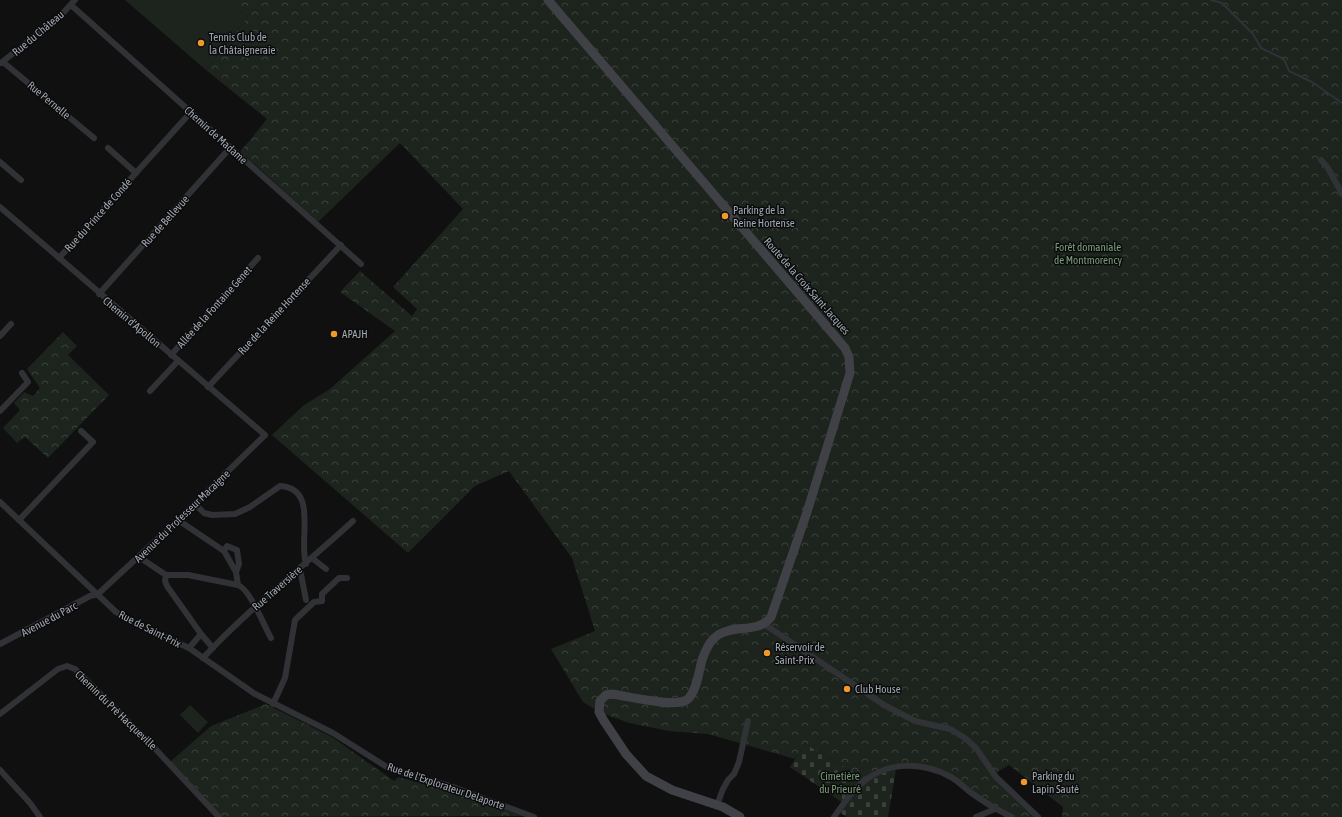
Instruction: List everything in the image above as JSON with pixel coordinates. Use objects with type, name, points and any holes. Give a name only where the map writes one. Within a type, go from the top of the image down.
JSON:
[{"type":"street","name":"Route de la Croix Saint-Jacques","points":[[548,0],[845,348],[849,357],[850,373],[807,512],[775,612],[764,624]]},
{"type":"street","name":"Rue du Château","points":[[2,63],[73,2]]},
{"type":"street","name":"Chemin de Madame","points":[[73,2],[159,84],[362,264]]},
{"type":"street","name":"Rue Pernelle","points":[[2,63],[94,138]]},
{"type":"street","name":"Rue du Prince de Condé","points":[[59,258],[191,112]]},
{"type":"street","name":"Rue du Prince de Condé","points":[[108,148],[136,173]]},
{"type":"street","name":"Rue de Bellevue","points":[[99,294],[230,148]]},
{"type":"street","points":[[1321,160],[1328,168],[1342,194]]},
{"type":"street","points":[[0,162],[21,180]]},
{"type":"street","name":"Chemin d'Apollon","points":[[0,207],[99,294],[265,435]]},
{"type":"street","name":"Rue de la Reine Hortense","points":[[208,387],[341,245]]},
{"type":"street","name":"Allée de la Fontaine Genet","points":[[171,355],[258,258]]},
{"type":"street","points":[[0,336],[11,324]]},
{"type":"street","points":[[150,391],[178,361]]},
{"type":"street","points":[[0,411],[28,382],[22,373]]},
{"type":"street","points":[[19,520],[93,442],[81,431]]},
{"type":"street","name":"Avenue du Professeur Macaigne","points":[[98,594],[195,504],[265,435]]},
{"type":"street","points":[[195,504],[204,513],[212,515],[236,514],[250,507],[280,486],[291,488],[297,493],[305,509],[303,548],[306,564]]},
{"type":"street","name":"Rue de Saint-Prix","points":[[0,502],[116,612],[133,622],[189,648],[255,694]]},
{"type":"street","points":[[178,520],[224,551],[236,572],[238,585]]},
{"type":"street","name":"Rue Traversière","points":[[203,658],[255,607],[306,564],[353,521]]},
{"type":"street","points":[[224,551],[227,546],[237,550],[239,564],[236,572]]},
{"type":"street","points":[[139,557],[166,574],[188,575],[242,586],[255,607],[270,638]]},
{"type":"street","points":[[312,558],[326,569]]},
{"type":"street","points":[[300,569],[306,600]]},
{"type":"street","points":[[166,574],[165,581],[167,586],[201,634],[213,648]]},
{"type":"street","points":[[273,704],[285,678],[295,620],[314,602],[322,601],[322,594],[339,578],[347,578]]},
{"type":"street","name":"Avenue du Parc","points":[[0,644],[90,596],[98,594]]},
{"type":"street","points":[[740,817],[717,805],[672,790],[646,776],[626,754],[604,721],[599,707],[602,697],[612,694],[658,702],[682,702],[687,700],[693,690],[708,646],[719,634],[764,624],[884,705],[915,721],[950,729],[965,738],[976,748],[996,777],[1038,817]]},
{"type":"street","points":[[189,648],[201,634]]},
{"type":"street","name":"Chemin du Pré Hacqueville","points":[[0,714],[58,669],[67,666],[75,670],[146,739],[219,817]]},
{"type":"street","name":"Rue de l'Explorateur Delaporte","points":[[255,694],[333,733],[390,769],[453,787],[534,817]]},
{"type":"street","points":[[717,805],[723,789],[734,774],[739,762],[748,721]]},
{"type":"street","points":[[834,817],[859,785],[871,775],[881,770],[906,765],[930,768],[952,778],[995,809],[1012,817]]},
{"type":"street","points":[[0,770],[30,803],[40,817]]},
{"type":"street","points":[[976,817],[995,809]]},
{"type":"green space","name":"Tennis Club de la Châtaigneraie","points":[[125,0],[228,0],[248,17],[206,70]]},
{"type":"green space","name":"Forêt domaniale de Montmorency","points":[[228,0],[1342,0],[1342,817],[1062,817],[1063,807],[1009,765],[994,774],[1038,817],[1012,817],[930,768],[888,767],[874,771],[865,779],[805,744],[795,759],[708,734],[669,731],[629,723],[599,712],[583,702],[551,649],[595,631],[572,558],[509,471],[475,486],[408,553],[272,435],[304,405],[330,389],[395,331],[340,292],[360,271],[412,316],[417,309],[393,287],[463,209],[400,143],[318,222],[240,152],[267,119],[206,70],[248,17]]},
{"type":"green space","points":[[63,332],[77,346],[68,355],[109,395],[48,458],[25,437],[17,443],[3,428],[20,410],[14,403],[24,392],[33,396],[40,388],[27,369]]},
{"type":"green space","points":[[266,704],[332,737],[394,781],[398,777],[464,795],[523,816],[223,817],[192,787],[170,762],[211,726]]},
{"type":"green space","points":[[190,705],[208,722],[198,733],[180,715]]},
{"type":"green space","name":"Cimetière du Prieuré","points":[[805,744],[865,779],[843,803],[790,767]]},
{"type":"green space","points":[[896,769],[888,817],[847,817],[840,813],[858,788],[870,777]]},
{"type":"waterway","points":[[1211,0],[1222,3],[1253,34],[1261,48],[1284,59],[1289,71],[1312,82],[1342,103]]},
{"type":"place","name":"Tennis Club de la Châtaigneraie","points":[[201,43]]},
{"type":"place","name":"Parking de la Reine Hortense","points":[[725,216]]},
{"type":"place","name":"APAJH","points":[[334,334]]},
{"type":"place","name":"Réservoir de Saint-Prix","points":[[767,653]]},
{"type":"place","name":"Club House","points":[[847,689]]},
{"type":"place","name":"Parking du Lapin Sauté","points":[[1024,782]]}]
